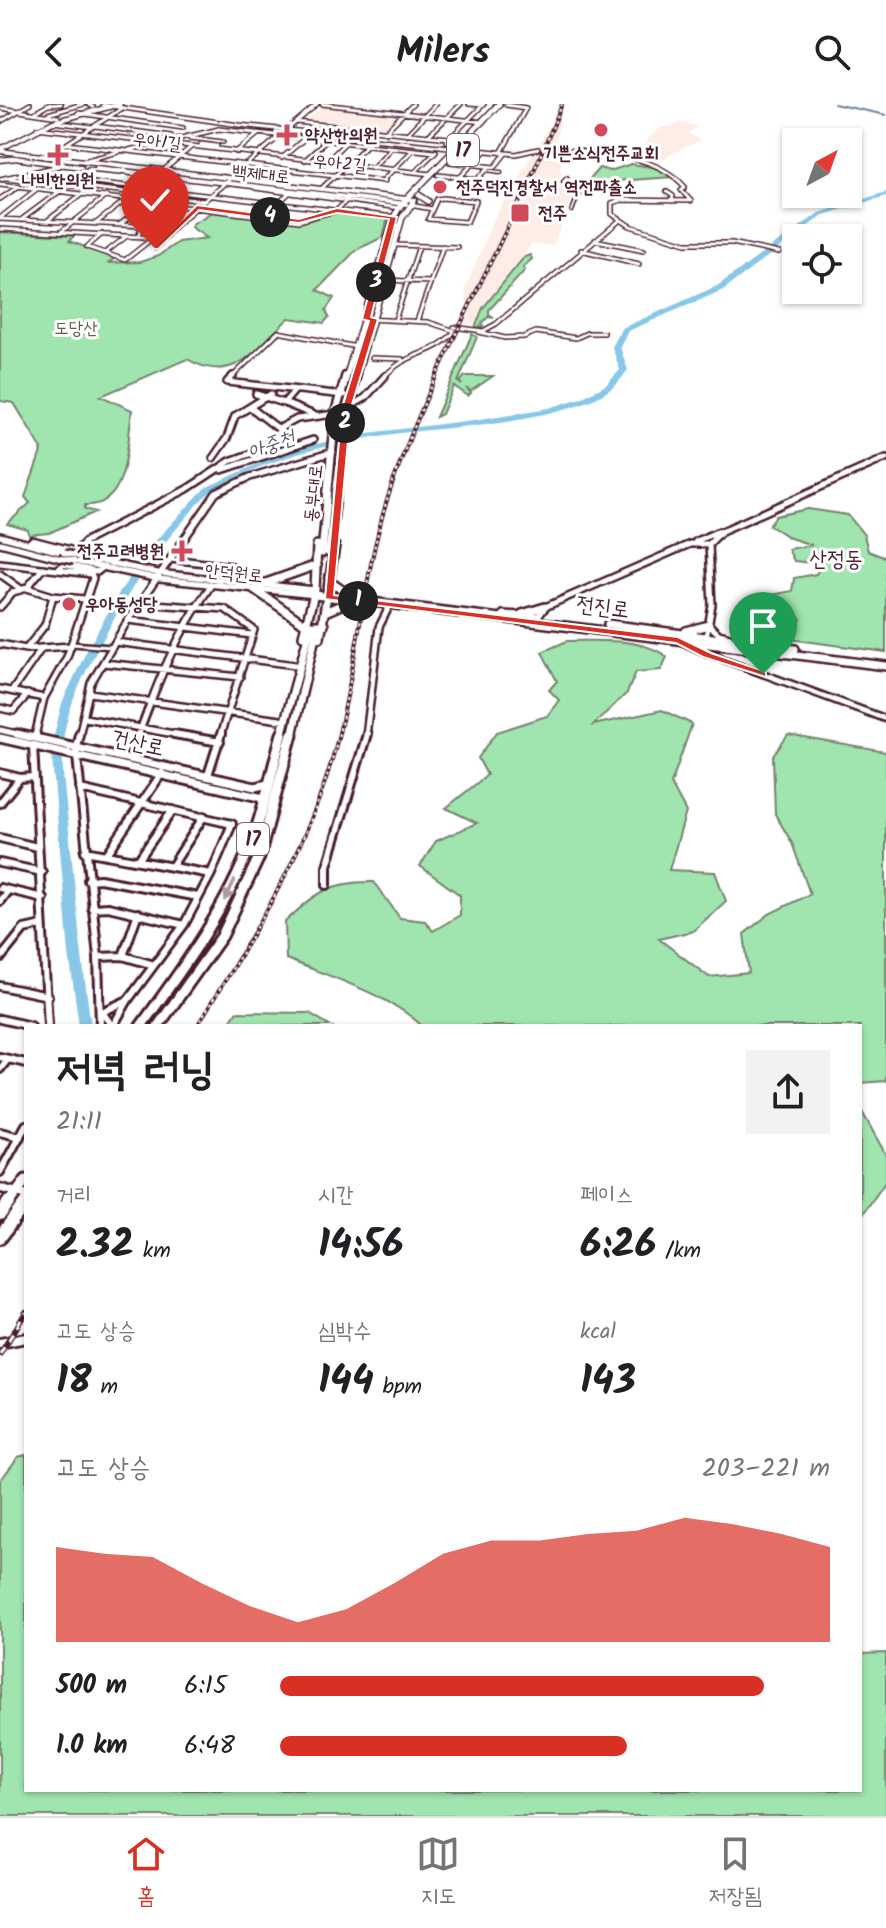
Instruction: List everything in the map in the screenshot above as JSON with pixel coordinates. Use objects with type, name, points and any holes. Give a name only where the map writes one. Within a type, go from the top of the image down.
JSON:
[{"type":"main road","name":"동부대로","points":[[435,174],[450,162],[499,104]]},
{"type":"main road","name":"동부대로","points":[[324,557],[335,414],[366,319],[394,217],[506,104]]},
{"type":"main road","name":"동부대로","points":[[324,557],[336,501],[347,408],[402,218],[410,201]]},
{"type":"main road","points":[[410,201],[428,201]]},
{"type":"main road","points":[[324,557],[329,581],[325,612]]},
{"type":"main road","points":[[263,584],[324,557]]},
{"type":"main road","points":[[314,627],[315,593],[324,557]]},
{"type":"main road","points":[[279,741],[280,720],[296,665],[314,627],[325,612],[351,597],[352,592],[342,590],[329,581]]},
{"type":"main road","points":[[254,589],[314,627]]},
{"type":"main road","name":"전진로","points":[[315,593],[539,616],[886,663]]},
{"type":"main road","name":"전진로","points":[[351,597],[390,605],[677,636]]},
{"type":"main road","points":[[522,614],[545,607]]},
{"type":"main road","points":[[677,636],[678,630],[700,629],[709,625]]},
{"type":"main road","name":"17","points":[[142,1024],[207,935],[242,864],[314,627]]},
{"type":"main road","name":"17","points":[[159,1024],[222,936],[246,888],[284,772],[314,627]]},
{"type":"main road","points":[[710,654],[730,644]]},
{"type":"main road","points":[[0,1214],[22,1194]]},
{"type":"main road","points":[[0,1237],[24,1205]]},
{"type":"street","points":[[2,109],[12,104]]},
{"type":"street","points":[[1,120],[30,104]]},
{"type":"street","points":[[35,113],[50,104],[61,104]]},
{"type":"street","points":[[0,229],[162,238],[320,104],[483,122]]},
{"type":"street","points":[[322,188],[413,104]]},
{"type":"street","points":[[407,134],[436,104]]},
{"type":"street","points":[[428,136],[461,104]]},
{"type":"street","points":[[469,104],[483,105]]},
{"type":"street","points":[[37,128],[257,156],[478,179],[488,168],[495,167],[526,108],[506,104]]},
{"type":"street","points":[[46,115],[88,105],[105,105],[239,125],[504,153],[538,149]]},
{"type":"street","points":[[0,150],[58,117],[88,105]]},
{"type":"street","points":[[0,150],[37,128],[105,105]]},
{"type":"street","points":[[415,172],[483,105]]},
{"type":"street","points":[[47,156],[108,118],[120,107]]},
{"type":"street","points":[[2,109],[58,117]]},
{"type":"street","points":[[78,113],[183,128]]},
{"type":"street","points":[[67,132],[94,115]]},
{"type":"street","points":[[87,160],[170,138],[196,118]]},
{"type":"street","points":[[53,122],[177,139],[239,125]]},
{"type":"street","points":[[296,122],[449,138]]},
{"type":"street","points":[[218,129],[435,152]]},
{"type":"street","points":[[212,150],[237,131]]},
{"type":"street","points":[[235,153],[258,134]]},
{"type":"street","points":[[184,137],[223,142]]},
{"type":"street","points":[[170,138],[217,146]]},
{"type":"street","points":[[282,158],[304,139]]},
{"type":"street","points":[[304,161],[326,141]]},
{"type":"street","points":[[11,142],[14,148],[23,152],[19,155]]},
{"type":"street","points":[[325,163],[345,143]]},
{"type":"street","name":"우아1길","points":[[67,144],[244,166]]},
{"type":"street","points":[[165,169],[191,147]]},
{"type":"street","points":[[372,168],[391,148]]},
{"type":"street","name":"백제대로","points":[[0,150],[59,166],[120,172]]},
{"type":"street","points":[[393,170],[413,150]]},
{"type":"street","points":[[559,150],[604,155],[659,167],[679,179],[685,187],[681,190],[691,201],[647,198],[615,201],[612,214],[619,221],[686,243],[719,241],[778,253]]},
{"type":"street","points":[[460,177],[485,151]]},
{"type":"street","name":"백제대로","points":[[19,155],[120,165]]},
{"type":"street","name":"백제대로","points":[[47,156],[190,173]]},
{"type":"street","points":[[450,162],[501,172]]},
{"type":"street","name":"백제대로","points":[[45,163],[367,201],[410,201]]},
{"type":"street","points":[[0,181],[59,166]]},
{"type":"street","name":"백제대로","points":[[132,166],[393,196],[410,201]]},
{"type":"street","name":"우아2길","points":[[244,166],[384,181],[393,170]]},
{"type":"street","points":[[21,220],[89,170]]},
{"type":"street","name":"백제대로","points":[[128,173],[200,181]]},
{"type":"street","points":[[24,174],[394,217]]},
{"type":"street","points":[[95,224],[154,177]]},
{"type":"street","points":[[563,181],[567,177],[565,181],[582,185],[572,211]]},
{"type":"street","points":[[6,178],[205,201]]},
{"type":"street","points":[[0,181],[19,186],[299,221],[337,210],[348,199]]},
{"type":"street","points":[[0,199],[19,186]]},
{"type":"street","points":[[0,219],[38,188]]},
{"type":"street","points":[[255,188],[357,201],[410,201],[432,209]]},
{"type":"street","points":[[667,192],[671,192],[672,201]]},
{"type":"street","points":[[0,193],[9,194]]},
{"type":"street","points":[[265,217],[289,193]]},
{"type":"street","points":[[41,231],[83,194]]},
{"type":"street","points":[[61,232],[106,196]]},
{"type":"street","points":[[388,203],[394,201],[393,196]]},
{"type":"street","points":[[428,201],[442,198],[480,200],[468,224],[431,223],[428,219],[436,201]]},
{"type":"street","points":[[119,225],[150,202]]},
{"type":"street","points":[[138,236],[143,226],[169,204]]},
{"type":"street","points":[[285,219],[299,206]]},
{"type":"street","points":[[0,219],[143,226]]},
{"type":"street","points":[[0,229],[11,220]]},
{"type":"street","points":[[23,230],[30,221]]},
{"type":"street","points":[[448,327],[455,331],[481,331],[496,324],[619,221]]},
{"type":"street","points":[[81,233],[89,224]]},
{"type":"street","points":[[107,224],[87,247],[125,260],[154,237]]},
{"type":"street","points":[[118,235],[127,225]]},
{"type":"street","points":[[105,253],[127,236]]},
{"type":"street","points":[[155,248],[165,240],[162,238]]},
{"type":"street","points":[[595,240],[642,249],[628,259]]},
{"type":"street","points":[[395,245],[457,247]]},
{"type":"street","points":[[606,255],[619,245]]},
{"type":"street","points":[[395,320],[419,246]]},
{"type":"street","points":[[417,321],[443,246]]},
{"type":"street","points":[[581,250],[639,264]]},
{"type":"street","points":[[385,280],[430,282]]},
{"type":"street","points":[[366,319],[417,321],[505,338],[524,337],[536,332],[576,338],[587,333],[604,333]]},
{"type":"street","points":[[372,358],[402,359],[431,352],[455,331]]},
{"type":"street","points":[[351,395],[227,382],[278,332],[357,347]]},
{"type":"street","points":[[347,408],[366,400],[402,359]]},
{"type":"street","points":[[284,403],[295,390]]},
{"type":"street","points":[[256,394],[317,417]]},
{"type":"street","points":[[213,458],[227,438],[233,417],[268,396]]},
{"type":"street","points":[[250,407],[259,411],[270,426],[280,430]]},
{"type":"street","points":[[61,567],[101,533],[187,489],[230,461],[266,448],[280,430],[297,419],[335,414]]},
{"type":"street","points":[[214,471],[313,440]]},
{"type":"street","points":[[100,1024],[98,957],[80,789],[72,750],[85,718],[91,683],[155,575],[170,559],[216,493],[250,477],[333,450]]},
{"type":"street","points":[[501,617],[503,614],[539,616],[545,607],[886,458]]},
{"type":"street","points":[[710,654],[704,649],[712,605],[707,552],[709,544],[722,531]]},
{"type":"street","points":[[0,536],[61,556]]},
{"type":"street","points":[[29,543],[32,540],[113,567],[155,575]]},
{"type":"street","points":[[0,543],[61,556],[76,556],[102,568],[113,567]]},
{"type":"street","points":[[690,544],[709,544]]},
{"type":"street","points":[[690,544],[707,552]]},
{"type":"street","points":[[170,559],[232,566]]},
{"type":"street","points":[[0,563],[97,572],[102,568]]},
{"type":"street","points":[[48,1024],[42,872],[37,847],[34,777],[36,742],[44,698],[71,645],[93,578],[91,574],[61,567]]},
{"type":"street","points":[[0,607],[13,592],[24,589],[43,568]]},
{"type":"street","points":[[0,574],[24,589],[84,599]]},
{"type":"street","name":"안덕원로","points":[[155,575],[263,584],[315,593]]},
{"type":"street","name":"안덕원로","points":[[155,575],[211,585],[315,593]]},
{"type":"street","points":[[130,758],[172,648],[182,627],[211,585]]},
{"type":"street","points":[[26,649],[45,625],[53,596]]},
{"type":"street","points":[[140,603],[225,609],[254,630],[208,775]]},
{"type":"street","points":[[327,885],[327,866],[367,734],[379,627],[390,605]]},
{"type":"street","points":[[128,620],[252,635]]},
{"type":"street","points":[[709,625],[719,634],[734,638],[730,644]]},
{"type":"street","points":[[677,636],[691,648],[886,719]]},
{"type":"street","points":[[0,644],[26,649],[82,644],[172,648],[296,665]]},
{"type":"street","points":[[12,691],[41,649]]},
{"type":"street","points":[[103,663],[240,677]]},
{"type":"street","points":[[0,689],[44,698]]},
{"type":"street","points":[[90,693],[280,720]]},
{"type":"street","points":[[0,708],[13,711],[28,694]]},
{"type":"street","points":[[85,718],[220,742]]},
{"type":"street","name":"건산로","points":[[0,730],[36,742],[259,797],[263,801]]},
{"type":"street","name":"건산로","points":[[0,738],[36,742]]},
{"type":"street","name":"건산로","points":[[72,750],[130,758],[255,787],[268,784]]},
{"type":"street","points":[[0,773],[20,778],[34,777]]},
{"type":"street","points":[[107,854],[162,773]]},
{"type":"street","points":[[0,803],[20,778]]},
{"type":"street","points":[[80,789],[232,824],[211,874],[184,925],[128,1000],[114,1024]]},
{"type":"street","points":[[139,859],[173,810]]},
{"type":"street","points":[[172,866],[204,816]]},
{"type":"street","points":[[3,839],[37,847]]},
{"type":"street","points":[[85,851],[211,874]]},
{"type":"street","points":[[2,863],[42,872]]},
{"type":"street","points":[[88,880],[100,879],[198,897]]},
{"type":"street","points":[[0,888],[43,898]]},
{"type":"street","points":[[0,901],[8,890]]},
{"type":"street","points":[[92,908],[108,907],[184,925]]},
{"type":"street","points":[[123,956],[138,913]]},
{"type":"street","points":[[0,959],[3,951],[24,929],[42,925]]},
{"type":"street","points":[[98,957],[123,956],[154,965]]},
{"type":"street","points":[[0,986],[48,996]]},
{"type":"street","points":[[102,1012],[128,1000]]},
{"type":"street","points":[[102,1012],[111,1024]]},
{"type":"street","points":[[0,1019],[24,1024]]},
{"type":"street","points":[[0,1069],[4,1058],[24,1063]]},
{"type":"street","points":[[0,1172],[24,1129]]},
{"type":"street","points":[[0,1132],[20,1137]]},
{"type":"street","points":[[0,1188],[22,1194]]},
{"type":"street","points":[[0,1343],[24,1338]]},
{"type":"shaded area","points":[[323,106],[400,114],[383,131],[304,122]]},
{"type":"shaded area","points":[[553,120],[560,121],[555,146],[560,153],[561,175],[558,183],[577,185],[553,246],[532,244],[482,307],[476,324],[462,323],[467,307],[465,289],[493,220]]},
{"type":"shaded area","points":[[682,123],[697,126],[688,134],[701,140],[673,153],[657,165],[619,157],[648,143],[647,139],[661,128]]},
{"type":"green space","points":[[631,164],[659,168],[674,177],[586,183],[599,168],[610,171]]},
{"type":"green space","name":"도당산","points":[[214,211],[299,222],[340,212],[388,218],[383,237],[356,250],[317,290],[334,298],[326,310],[329,317],[324,323],[289,318],[255,352],[232,366],[219,369],[204,367],[187,359],[101,396],[132,410],[127,455],[118,485],[110,496],[99,503],[85,505],[85,509],[96,512],[49,533],[29,535],[28,530],[7,524],[30,503],[25,497],[42,449],[14,403],[0,401],[0,232],[74,236],[69,241],[115,258],[109,263],[140,262],[158,256],[178,242],[207,238],[191,227]]},
{"type":"green space","points":[[530,255],[532,259],[523,267],[525,270],[489,310],[489,315],[494,318],[488,317],[483,326],[475,328],[483,308],[524,257]]},
{"type":"green space","points":[[472,334],[477,337],[458,382],[462,385],[460,382],[465,376],[493,376],[471,391],[466,388],[471,393],[468,396],[454,386],[442,414],[436,417]]},
{"type":"green space","points":[[808,509],[848,515],[864,535],[868,551],[886,558],[886,652],[789,639],[801,619],[770,595],[792,591],[794,578],[816,574],[822,564],[794,561],[788,549],[812,545],[790,538],[769,525],[776,516]]},
{"type":"green space","points":[[567,641],[606,641],[645,646],[667,657],[661,670],[636,672],[627,693],[593,725],[662,710],[692,724],[671,784],[686,812],[669,870],[715,872],[726,901],[693,931],[659,939],[709,977],[749,973],[744,934],[769,914],[810,894],[792,843],[775,814],[773,756],[788,735],[886,752],[886,1081],[862,1083],[862,1024],[420,1024],[376,996],[286,959],[285,922],[315,896],[346,884],[374,882],[400,918],[425,921],[433,931],[460,915],[460,895],[420,866],[436,841],[477,823],[446,808],[487,775],[478,758],[497,732],[547,716],[559,700],[549,690],[557,681],[542,652]]},
{"type":"green space","points":[[236,1012],[309,1013],[328,1024],[228,1024]]},
{"type":"green space","points":[[862,1112],[886,1155],[886,1181],[862,1215]]},
{"type":"green space","points":[[24,1456],[24,1792],[862,1792],[862,1654],[886,1653],[886,1816],[0,1816],[0,1481],[18,1457]]},
{"type":"waterway","points":[[834,104],[886,115]]},
{"type":"waterway","name":"아중천","points":[[85,1024],[75,954],[57,758],[62,721],[82,669],[125,591],[152,552],[198,499],[208,490],[245,471],[338,441],[513,417],[583,400],[609,387],[624,370],[616,347],[625,330],[720,288],[821,214],[886,194]]},
{"type":"tunnel","points":[[538,149],[559,150]]},
{"type":"tunnel","points":[[310,629],[322,553]]},
{"type":"tunnel","points":[[317,629],[324,593]]},
{"type":"railway","points":[[198,1024],[273,899],[306,832],[340,729],[373,554],[392,485],[431,388],[562,104]]},
{"type":"railway","points":[[0,1354],[24,1315]]},
{"type":"place","name":"기쁜소식전주교회","points":[[601,130]]},
{"type":"place","name":"약산한의원","points":[[287,135]]},
{"type":"place","name":"나비한의원","points":[[58,155]]},
{"type":"place","name":"전주덕진경찰서 역전파출소","points":[[440,187]]},
{"type":"place","name":"전주","points":[[520,213]]},
{"type":"place","name":"전주고려병원","points":[[182,551]]},
{"type":"place","name":"우아동성당","points":[[69,604]]},
{"type":"district","name":"산정동","points":[[836,558]]},
{"type":"route","points":[[155,248],[197,207],[299,221],[337,210],[394,217],[366,319],[374,319],[347,408],[336,501],[334,557],[327,592],[329,597],[678,640],[707,655],[763,674]]}]
